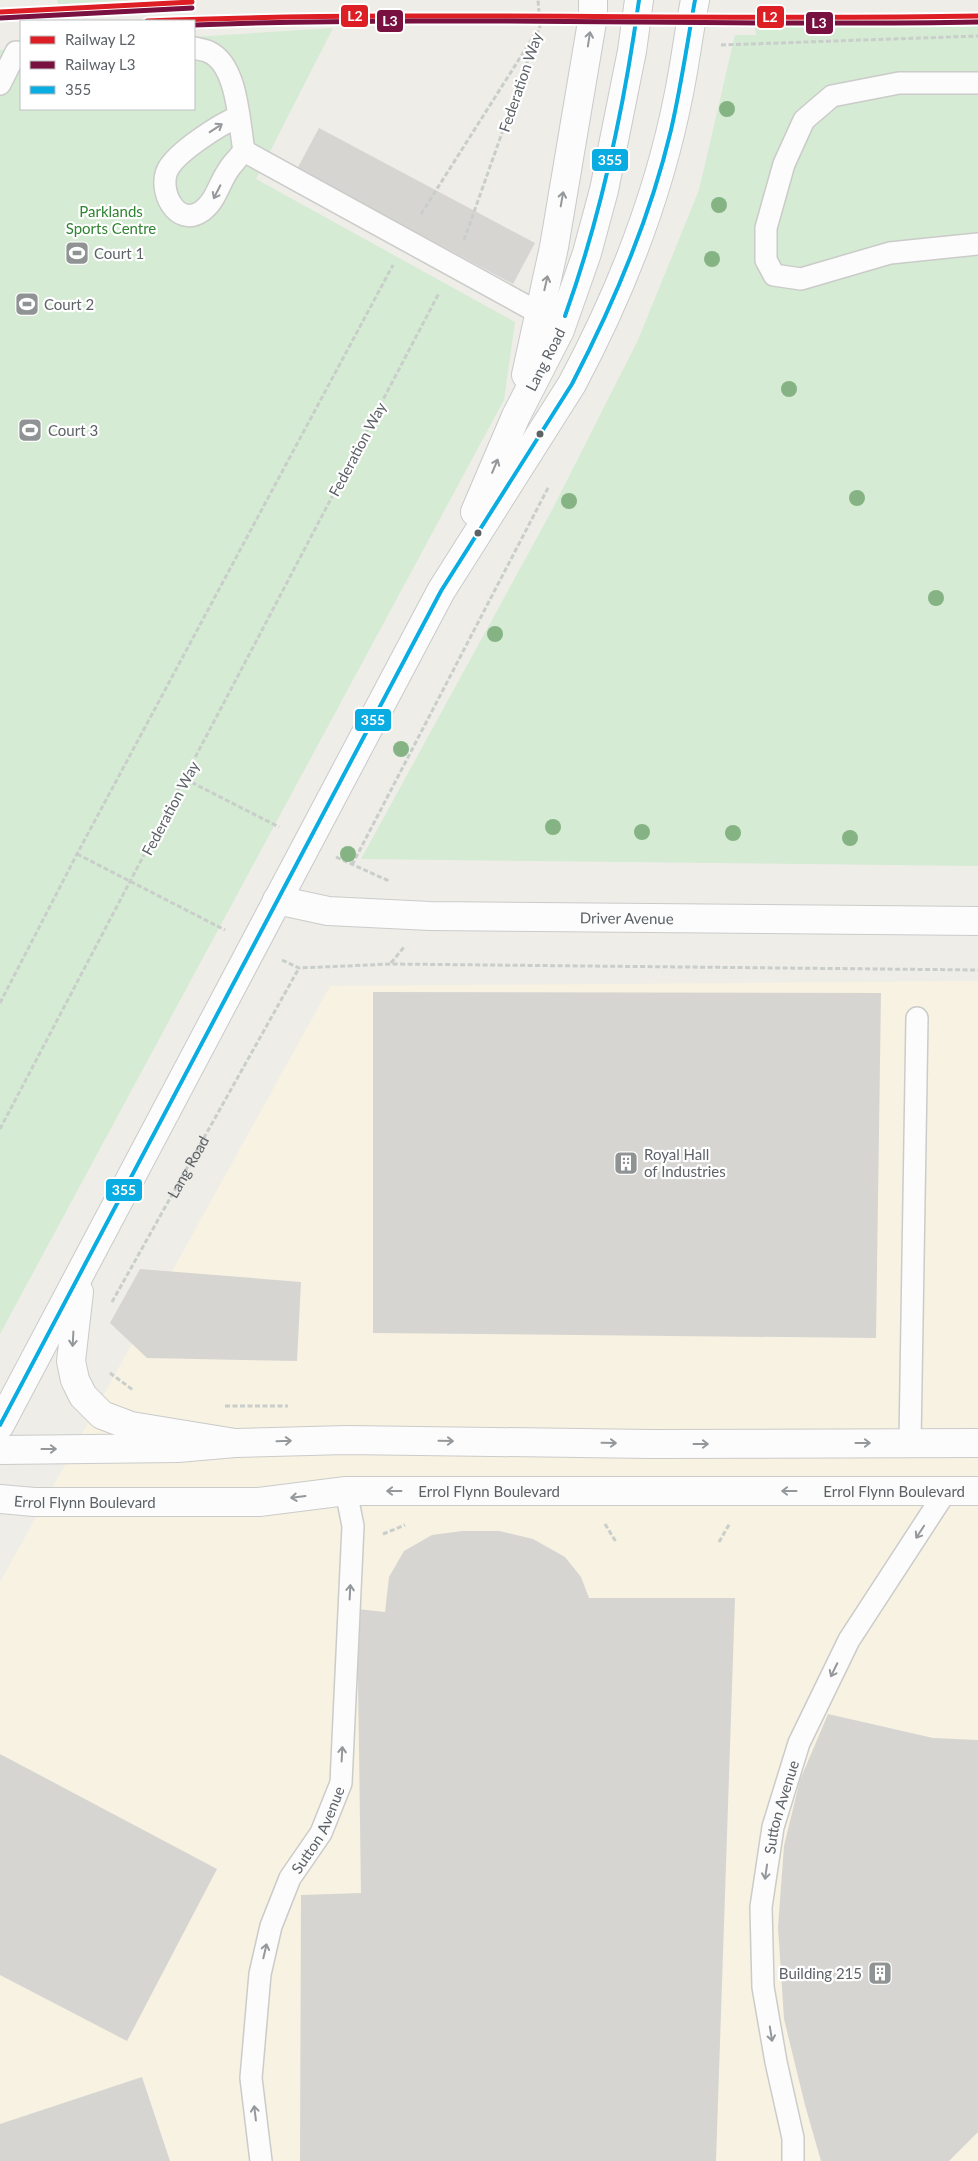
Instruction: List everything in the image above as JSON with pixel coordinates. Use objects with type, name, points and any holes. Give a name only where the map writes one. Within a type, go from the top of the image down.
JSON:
[{"type":"street","points":[[516,416],[554,247],[592,24],[593,0]]},
{"type":"street","name":"Lang Road","points":[[441,591],[516,416],[560,330],[587,253],[604,190],[629,68],[639,0]]},
{"type":"street","name":"Lang Road","points":[[0,1425],[441,591],[572,384],[618,292],[644,223],[663,158],[679,94],[694,0]]},
{"type":"street","name":"Driver Avenue","points":[[277,900],[328,911],[430,916],[978,921]]},
{"type":"street","points":[[82,1273],[73,1331],[71,1361],[75,1380],[84,1396],[102,1416],[113,1421],[235,1443]]},
{"type":"street","points":[[0,1450],[178,1448],[235,1443],[337,1440],[652,1444],[978,1443]]},
{"type":"street","name":"Errol Flynn Boulevard","points":[[0,1499],[34,1502],[259,1502],[346,1491],[978,1491]]},
{"type":"lane","points":[[195,48],[210,52],[220,60],[228,71],[244,152]]},
{"type":"lane","points":[[0,84],[12,53]]},
{"type":"lane","points":[[978,83],[899,83],[832,96],[804,120],[784,164],[766,228],[766,260],[774,276],[801,279],[890,253],[978,244]]},
{"type":"lane","points":[[238,117],[222,123],[205,134],[168,168],[163,182],[168,201],[184,215],[193,216],[201,212],[212,202],[229,169],[244,152]]},
{"type":"lane","points":[[244,152],[539,313]]},
{"type":"lane","points":[[910,1442],[917,1018]]},
{"type":"lane","name":"Sutton Avenue","points":[[261,2161],[251,2078],[260,1974],[271,1926],[290,1878],[321,1833],[341,1783],[353,1526],[346,1491]]},
{"type":"lane","name":"Sutton Avenue","points":[[793,2161],[792,2138],[776,2062],[764,1987],[761,1907],[773,1827],[799,1743],[849,1640],[946,1491]]},
{"type":"path","points":[[538,0],[540,26]]},
{"type":"path","name":"Federation Way","points":[[0,1003],[77,854],[406,240],[540,26]]},
{"type":"path","name":"Federation Way","points":[[0,1129],[132,882],[461,250],[540,26]]},
{"type":"path","points":[[716,45],[978,36]]},
{"type":"path","points":[[185,779],[279,827]]},
{"type":"path","points":[[77,854],[224,930]]},
{"type":"path","points":[[352,865],[385,877]]},
{"type":"path","name":"Lang Road","points":[[110,1306],[299,968],[390,964],[978,970]]},
{"type":"path","points":[[107,1370],[135,1392]]},
{"type":"path","points":[[220,1406],[297,1406]]},
{"type":"shaded area","points":[[978,981],[978,2161],[0,2161],[0,1582],[330,986]]},
{"type":"green space","points":[[57,0],[135,0],[58,4]]},
{"type":"green space","points":[[978,19],[978,866],[361,859],[551,512],[638,340],[699,190],[735,35],[756,35],[755,27]]},
{"type":"green space","name":"Parklands Sports Centre","points":[[333,28],[256,179],[515,322],[504,400],[0,1334],[0,50],[20,48],[20,110],[195,110],[195,37]]},
{"type":"building","points":[[319,128],[535,243],[513,284],[297,169]]},
{"type":"building","name":"Royal Hall of Industries","points":[[373,992],[881,993],[876,1338],[373,1333]]},
{"type":"building","points":[[140,1269],[301,1282],[297,1361],[147,1358],[110,1323]]},
{"type":"building","points":[[462,1531],[499,1531],[533,1539],[565,1557],[581,1577],[589,1598],[735,1598],[716,2161],[300,2161],[301,1895],[361,1893],[357,1609],[385,1612],[389,1577],[404,1551],[432,1535]]},
{"type":"building","name":"Building 215","points":[[828,1714],[933,1738],[978,1740],[978,2132],[949,2161],[821,2161],[805,2105],[784,2019],[778,1927],[784,1846],[800,1780]]},
{"type":"building","points":[[0,1754],[217,1869],[127,2041],[0,1975]]},
{"type":"building","points":[[142,2077],[170,2161],[0,2161],[0,2124]]},
{"type":"rail line","name":"L2","points":[[0,12],[192,2]]},
{"type":"rail line","name":"L3","points":[[0,18],[192,8]]},
{"type":"rail line","name":"L2","points":[[182,20],[355,16],[978,16]]},
{"type":"rail line","name":"L3","points":[[195,25],[390,21],[978,22]]},
{"type":"transit line","name":"355","points":[[565,316],[601,199],[619,120],[639,0]]},
{"type":"transit line","name":"355","points":[[0,1425],[441,591],[572,384],[602,323],[642,228],[653,196],[675,114],[695,0]]},
{"type":"place","name":"Court 1","points":[[77,253]]},
{"type":"place","name":"Court 2","points":[[27,304]]},
{"type":"place","name":"Court 3","points":[[30,430]]},
{"type":"place","name":"Royal Hall of Industries","points":[[626,1163]]},
{"type":"place","name":"Building 215","points":[[880,1973]]}]
